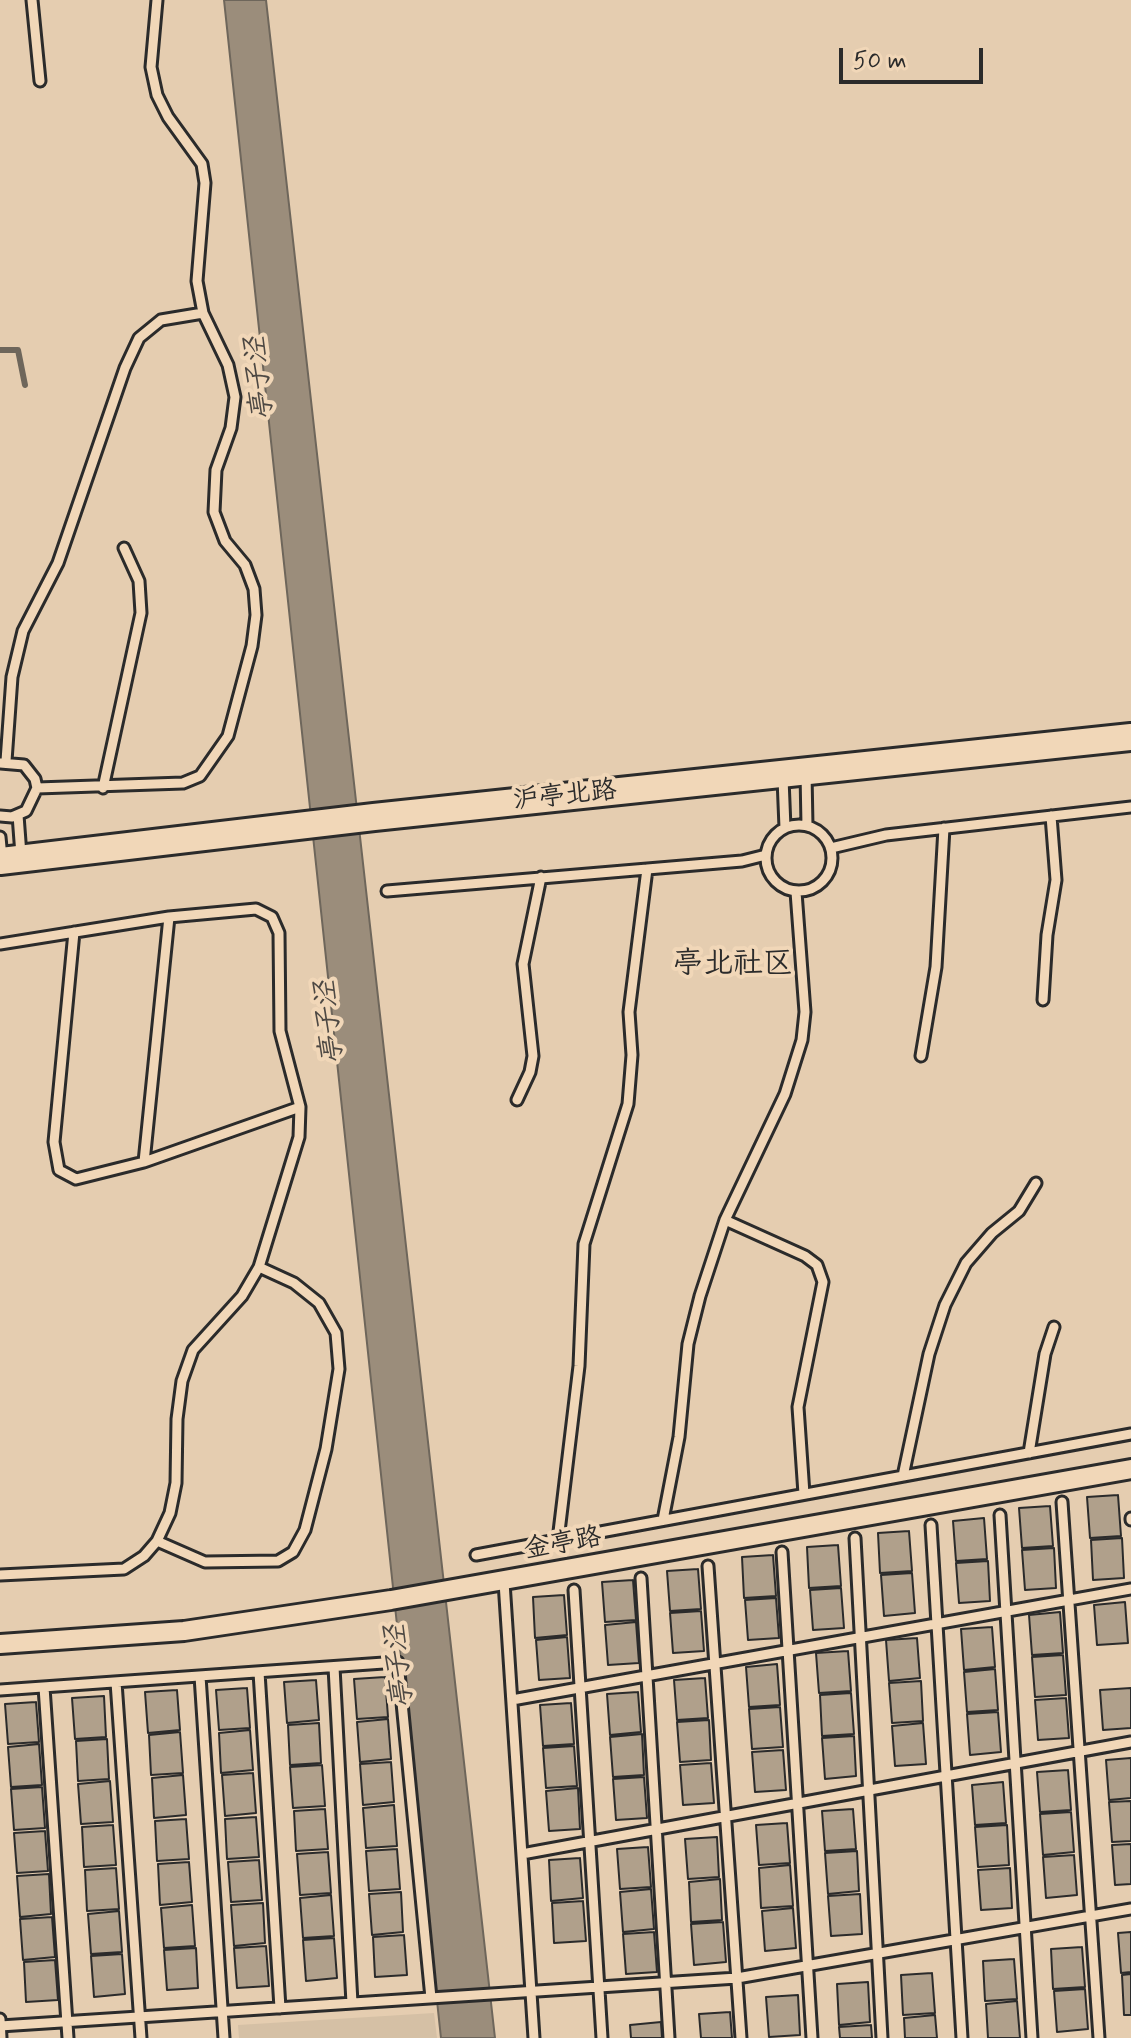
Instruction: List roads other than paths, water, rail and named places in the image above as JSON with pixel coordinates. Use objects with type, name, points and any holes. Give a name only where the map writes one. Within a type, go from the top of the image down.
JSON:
[{"type":"street","name":"沪亭北路","points":[[6,854],[1131,737]]},
{"type":"street","name":"金亭路","points":[[0,1644],[184,1631],[391,1600],[1131,1469]]},
{"type":"lane","points":[[32,0],[40,81]]},
{"type":"lane","points":[[37,788],[183,783],[200,776],[228,736],[252,646],[256,615],[254,589],[245,565],[225,541],[214,512],[216,470],[231,428],[235,397],[228,365],[203,313],[197,281],[205,183],[202,164],[157,95],[151,67],[157,0]]},
{"type":"lane","points":[[0,816],[18,815],[32,805],[37,788],[35,779],[24,765],[3,762],[12,677],[23,631],[58,563],[125,368],[139,338],[161,320],[203,313]]},
{"type":"lane","points":[[103,788],[141,613],[139,581],[124,548]]},
{"type":"lane","points":[[794,773],[807,826]]},
{"type":"lane","points":[[785,828],[794,773]]},
{"type":"lane","points":[[831,848],[886,835],[1131,807]]},
{"type":"lane","points":[[6,854],[18,815]]},
{"type":"lane","points":[[1043,1000],[1047,935],[1056,880],[1051,816]]},
{"type":"lane","points":[[807,826],[825,838],[831,848],[832,859],[825,879],[817,886],[796,892],[786,889],[770,876],[766,855],[775,834],[785,828],[807,826]]},
{"type":"lane","points":[[921,1056],[936,967],[944,828]]},
{"type":"lane","points":[[387,891],[742,861],[766,855]]},
{"type":"lane","points":[[558,1540],[579,1366],[584,1244],[628,1104],[632,1055],[629,1012],[647,869]]},
{"type":"lane","points":[[517,1100],[530,1072],[533,1056],[523,964],[541,877]]},
{"type":"lane","points":[[663,1520],[679,1437],[688,1344],[725,1220],[785,1094],[802,1040],[805,1012],[796,892]]},
{"type":"lane","points":[[0,944],[243,908],[256,909],[272,917],[279,933],[280,1031],[300,1107],[299,1137],[259,1267],[242,1296],[193,1350],[182,1381],[177,1419],[176,1483],[170,1513],[157,1541],[144,1556],[124,1569],[0,1575]]},
{"type":"lane","points":[[144,1162],[169,917]]},
{"type":"lane","points":[[74,932],[54,1142],[59,1170],[76,1179],[144,1162],[300,1107]]},
{"type":"lane","points":[[903,1476],[929,1354],[945,1305],[966,1263],[992,1233],[1019,1211],[1036,1183]]},
{"type":"lane","points":[[725,1220],[805,1256],[817,1265],[823,1282],[798,1407],[804,1494]]},
{"type":"lane","points":[[157,1541],[205,1562],[278,1561],[293,1552],[305,1530],[326,1449],[339,1369],[336,1333],[319,1303],[294,1283],[259,1267]]},
{"type":"lane","points":[[1029,1453],[1045,1354],[1054,1327]]},
{"type":"lane","points":[[476,1555],[1131,1434]]},
{"type":"lane","points":[[1062,1502],[1099,2038]]},
{"type":"lane","points":[[1000,1515],[1032,2038]]},
{"type":"lane","points":[[931,1525],[962,2038]]},
{"type":"lane","points":[[855,1538],[882,2038]]},
{"type":"lane","points":[[782,1552],[812,2038]]},
{"type":"lane","points":[[708,1566],[741,2038]]},
{"type":"lane","points":[[641,1578],[669,2038]]},
{"type":"lane","points":[[504,1582],[534,2038]]},
{"type":"lane","points":[[512,1700],[1131,1589]]},
{"type":"lane","points":[[574,1590],[602,2038]]},
{"type":"lane","points":[[0,1690],[398,1662],[431,1998]]},
{"type":"lane","points":[[334,1667],[352,2003]]},
{"type":"lane","points":[[259,1672],[280,2008]]},
{"type":"lane","points":[[200,1676],[224,2038]]},
{"type":"lane","points":[[116,1682],[141,2038]]},
{"type":"lane","points":[[44,1687],[68,2038]]},
{"type":"lane","points":[[522,1854],[1131,1742]]},
{"type":"lane","points":[[0,2026],[737,1978],[1131,1909]]},
{"type":"lane","points":[[0,2019],[1,2038]]},
{"type":"waterway","points":[[0,350],[18,350],[25,385]]},
{"type":"district","name":"亭北社区","points":[[733,966]]},
{"type":"water label","name":"亭子泾","points":[[261,378]]},
{"type":"water label","name":"亭子泾","points":[[331,1022]]},
{"type":"water label","name":"亭子泾","points":[[401,1666]]}]
